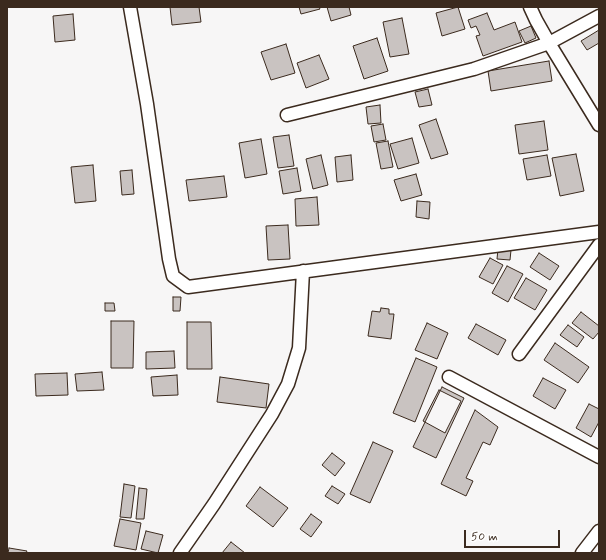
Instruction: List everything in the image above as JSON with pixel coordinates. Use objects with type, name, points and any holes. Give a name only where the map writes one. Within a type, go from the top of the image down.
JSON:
[{"type":"street","points":[[130,7],[147,104],[169,259],[173,276],[188,287],[599,232]]},
{"type":"street","points":[[530,7],[549,43],[599,125]]},
{"type":"street","points":[[287,115],[474,69],[549,43],[599,16]]},
{"type":"street","points":[[519,354],[599,245]]},
{"type":"street","points":[[180,553],[214,504],[272,414],[288,384],[299,348],[304,272]]},
{"type":"street","points":[[449,377],[599,458]]},
{"type":"street","points":[[582,553],[599,531]]},
{"type":"building","points":[[170,7],[199,7],[201,22],[172,25]]},
{"type":"building","points":[[299,7],[319,7],[320,9],[301,14]]},
{"type":"building","points":[[327,7],[349,7],[351,15],[331,21]]},
{"type":"building","points":[[458,7],[465,29],[442,36],[436,13]]},
{"type":"building","points":[[487,13],[494,30],[515,22],[522,42],[483,56],[476,36],[480,35],[476,26],[471,28],[468,20]]},
{"type":"building","points":[[73,14],[75,40],[55,42],[53,16]]},
{"type":"building","points":[[402,18],[409,54],[390,57],[383,22]]},
{"type":"building","points":[[531,26],[536,38],[525,43],[519,31]]},
{"type":"building","points":[[599,30],[599,43],[587,50],[581,41]]},
{"type":"building","points":[[377,38],[388,71],[364,79],[353,46]]},
{"type":"building","points":[[286,44],[295,73],[271,80],[261,52]]},
{"type":"building","points":[[319,55],[329,79],[306,88],[297,63]]},
{"type":"building","points":[[549,61],[552,81],[491,91],[488,71]]},
{"type":"building","points":[[428,89],[432,105],[419,107],[415,92]]},
{"type":"building","points":[[380,105],[381,123],[368,124],[366,107]]},
{"type":"building","points":[[436,119],[448,154],[431,159],[419,125]]},
{"type":"building","points":[[544,121],[548,150],[519,154],[515,125]]},
{"type":"building","points":[[383,124],[386,140],[374,142],[371,126]]},
{"type":"building","points":[[289,135],[294,166],[278,168],[273,137]]},
{"type":"building","points":[[412,138],[419,163],[398,169],[390,144]]},
{"type":"building","points":[[261,139],[267,174],[245,178],[239,143]]},
{"type":"building","points":[[388,141],[393,167],[381,169],[376,143]]},
{"type":"building","points":[[576,154],[584,191],[560,196],[552,158]]},
{"type":"building","points":[[321,155],[328,185],[313,189],[306,159]]},
{"type":"building","points":[[351,155],[353,180],[337,182],[335,157]]},
{"type":"building","points":[[547,155],[551,176],[527,180],[523,159]]},
{"type":"building","points":[[93,165],[96,201],[75,203],[71,167]]},
{"type":"building","points":[[297,168],[301,191],[283,194],[279,171]]},
{"type":"building","points":[[132,170],[134,194],[122,195],[120,171]]},
{"type":"building","points":[[416,174],[422,195],[401,201],[394,180]]},
{"type":"building","points":[[224,176],[227,197],[189,201],[186,180]]},
{"type":"building","points":[[317,197],[319,225],[296,226],[295,199]]},
{"type":"building","points":[[417,201],[430,202],[429,219],[416,217]]},
{"type":"building","points":[[288,225],[290,259],[268,260],[266,226]]},
{"type":"building","points":[[498,249],[511,250],[510,260],[497,259]]},
{"type":"building","points":[[539,253],[559,266],[550,280],[530,267]]},
{"type":"building","points":[[490,258],[503,265],[493,284],[479,277]]},
{"type":"building","points":[[507,266],[523,274],[508,302],[492,293]]},
{"type":"building","points":[[526,278],[547,290],[535,310],[514,298]]},
{"type":"building","points":[[173,297],[181,297],[180,311],[173,311]]},
{"type":"building","points":[[105,303],[114,303],[115,311],[105,311]]},
{"type":"building","points":[[381,308],[389,309],[389,314],[394,314],[391,339],[368,336],[372,311],[380,312]]},
{"type":"building","points":[[581,312],[599,326],[599,332],[593,339],[572,323]]},
{"type":"building","points":[[111,321],[134,321],[133,368],[111,368]]},
{"type":"building","points":[[187,322],[211,322],[212,369],[187,369]]},
{"type":"building","points":[[427,323],[448,333],[437,359],[415,350]]},
{"type":"building","points":[[476,324],[506,340],[498,355],[468,338]]},
{"type":"building","points":[[568,325],[584,337],[577,347],[560,335]]},
{"type":"building","points":[[555,343],[589,367],[578,383],[544,360]]},
{"type":"building","points":[[174,351],[175,368],[146,369],[146,352]]},
{"type":"building","points":[[416,358],[437,367],[415,422],[393,413]]},
{"type":"building","points":[[102,372],[104,390],[77,391],[75,374]]},
{"type":"building","points":[[67,373],[68,395],[36,396],[35,374]]},
{"type":"building","points":[[177,375],[178,395],[153,396],[151,377]]},
{"type":"building","points":[[220,377],[269,384],[266,408],[217,402]]},
{"type":"building","points":[[543,378],[566,390],[555,409],[533,396]]},
{"type":"building","points":[[442,387],[464,398],[436,458],[413,447]]},
{"type":"building","points":[[439,390],[461,401],[445,433],[423,421]]},
{"type":"building","points":[[589,404],[599,409],[599,422],[591,437],[576,428]]},
{"type":"building","points":[[475,410],[498,427],[490,445],[483,442],[466,478],[473,481],[466,496],[441,484]]},
{"type":"building","points":[[373,442],[393,451],[370,503],[350,494]]},
{"type":"building","points":[[332,453],[345,463],[335,476],[322,465]]},
{"type":"building","points":[[124,484],[135,486],[131,518],[120,517]]},
{"type":"building","points":[[332,486],[345,494],[338,504],[325,496]]},
{"type":"building","points":[[260,487],[288,508],[273,527],[246,506]]},
{"type":"building","points":[[139,488],[147,489],[144,519],[136,519]]},
{"type":"building","points":[[311,514],[322,522],[311,537],[300,529]]},
{"type":"building","points":[[120,519],[141,523],[136,550],[114,546]]},
{"type":"building","points":[[146,531],[163,535],[158,553],[141,549]]},
{"type":"building","points":[[231,542],[245,553],[222,553]]},
{"type":"building","points":[[9,548],[27,551],[26,553],[8,553]]}]
